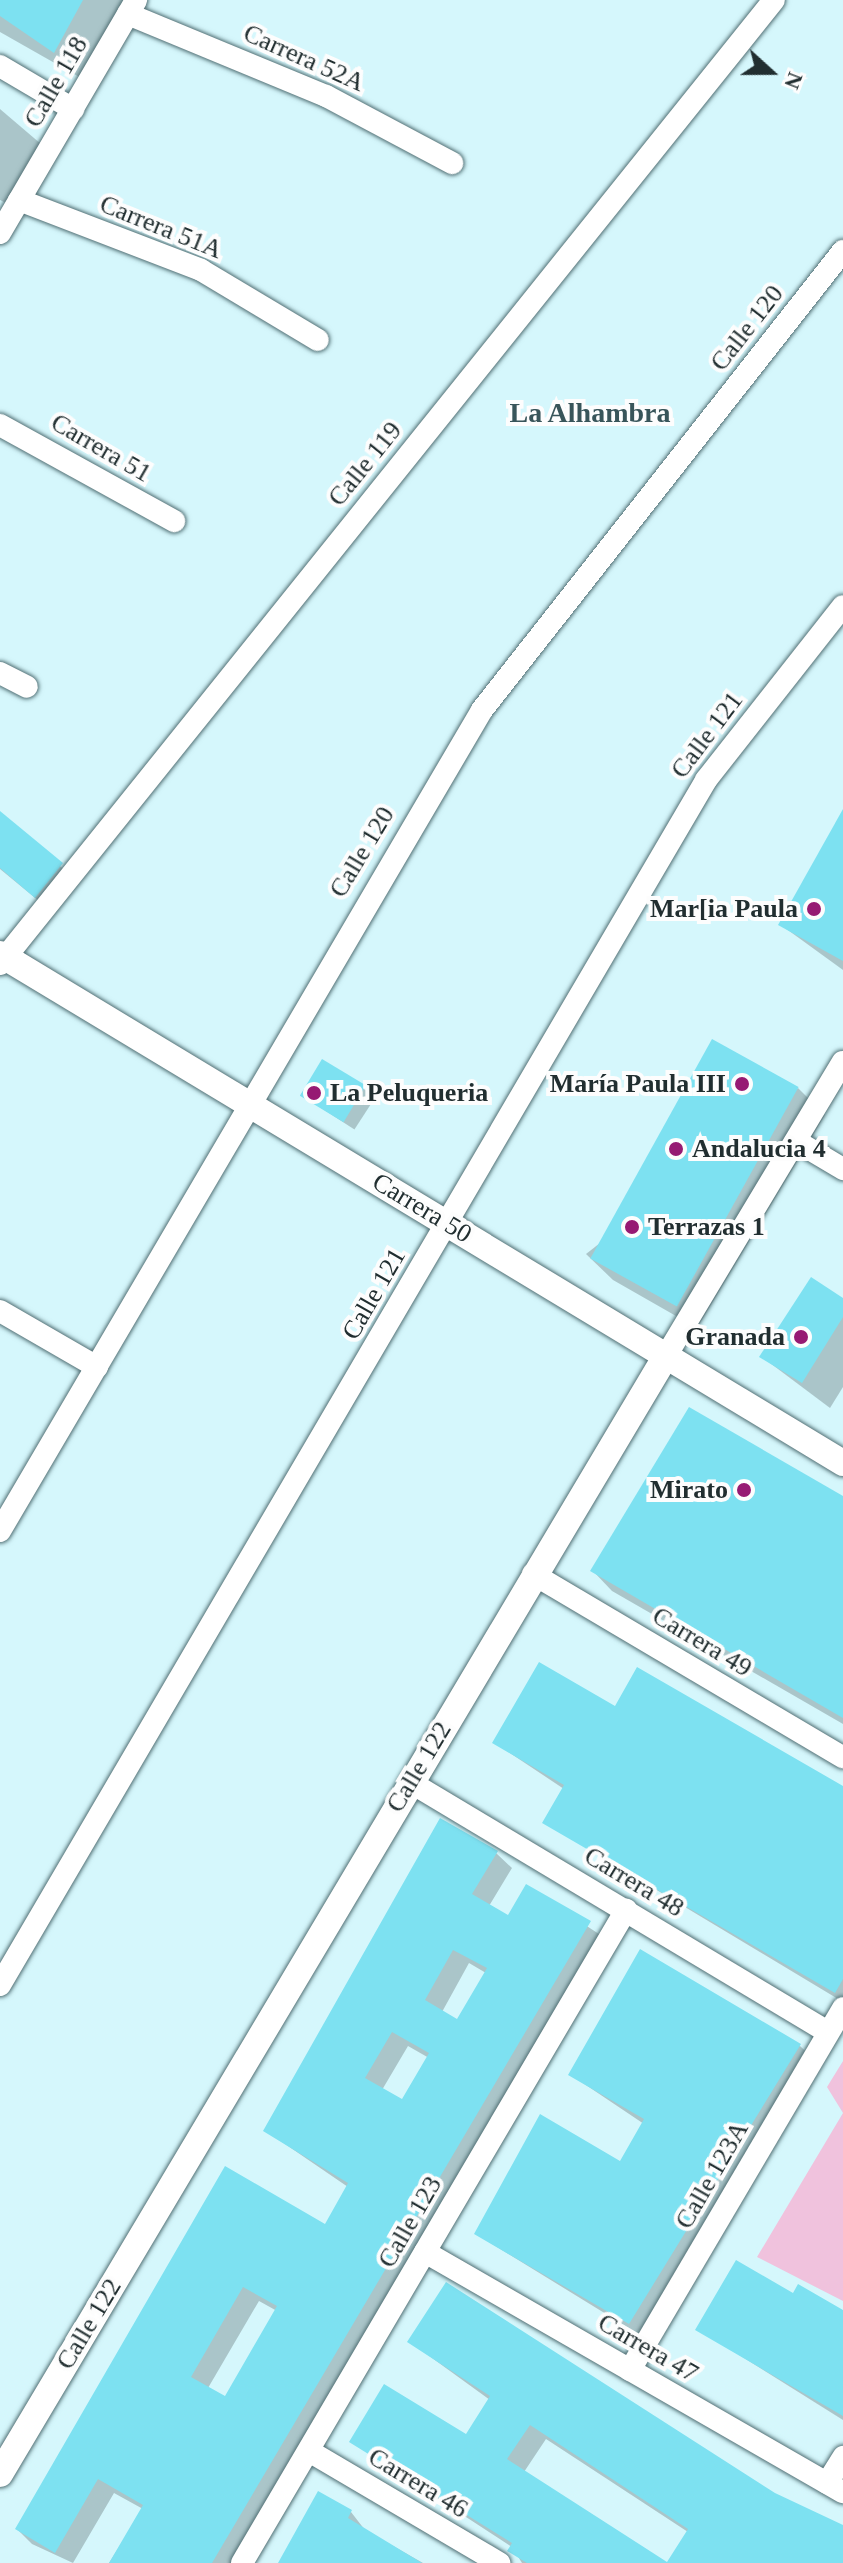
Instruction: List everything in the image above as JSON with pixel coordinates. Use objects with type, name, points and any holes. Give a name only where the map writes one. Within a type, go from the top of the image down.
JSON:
[{"type":"street","name":"Calle 119","points":[[1,959],[774,0]]},
{"type":"street","name":"Calle 118","points":[[0,233],[132,7]]},
{"type":"street","name":"Carrera 52A","points":[[132,7],[326,96],[452,163]]},
{"type":"street","points":[[0,66],[73,109]]},
{"type":"street","name":"Carrera 51A","points":[[19,200],[201,270],[318,340]]},
{"type":"street","name":"Calle 120","points":[[0,1531],[247,1104],[482,710],[843,251]]},
{"type":"street","name":"Carrera 51","points":[[0,425],[174,521]]},
{"type":"street","name":"Calle 121","points":[[0,1985],[706,780],[843,606]]},
{"type":"street","points":[[0,673],[27,687]]},
{"type":"street","name":"Carrera 50","points":[[1,959],[449,1223],[843,1463]]},
{"type":"street","name":"Calle 122","points":[[0,2474],[533,1574],[843,1062]]},
{"type":"street","points":[[796,1141],[843,1169]]},
{"type":"street","points":[[0,1311],[97,1367]]},
{"type":"street","name":"Carrera 49","points":[[533,1574],[843,1757]]},
{"type":"street","name":"Carrera 48","points":[[410,1782],[828,2032]]},
{"type":"street","name":"Calle 123","points":[[242,2563],[626,1910]]},
{"type":"street","name":"Calle 123A","points":[[630,2370],[843,2008]]},
{"type":"street","name":"Carrera 47","points":[[425,2252],[835,2487]]},
{"type":"street","name":"Carrera 46","points":[[309,2451],[499,2563]]},
{"type":"street","points":[[835,2487],[843,2457]]},
{"type":"shaded area","points":[[843,2061],[843,2113],[827,2087]]},
{"type":"shaded area","points":[[843,2113],[843,2301],[757,2257]]},
{"type":"building","points":[[0,0],[83,0],[54,53],[0,16]]},
{"type":"building","name":"Mar[ia Paula","points":[[843,809],[843,961],[778,925]]},
{"type":"building","points":[[0,811],[63,863],[35,898],[0,868]]},
{"type":"building","points":[[712,1039],[799,1087],[677,1307],[590,1259]]},
{"type":"building","points":[[322,1059],[366,1085],[344,1122],[300,1096]]},
{"type":"building","name":"Granada","points":[[811,1277],[843,1298],[843,1317],[802,1383],[759,1357]]},
{"type":"building","points":[[689,1407],[843,1496],[843,1718],[590,1571]]},
{"type":"building","points":[[539,1662],[615,1706],[637,1667],[843,1786],[843,1979],[835,1993],[542,1823],[564,1785],[492,1743]]},
{"type":"building","points":[[440,1818],[498,1851],[472,1894],[508,1915],[526,1884],[591,1921],[212,2563],[109,2563],[143,2505],[98,2479],[55,2553],[15,2529],[225,2166],[325,2224],[348,2183],[263,2131]],"holes":[[[453,1950],[487,1968],[457,2019],[425,2000]],[[392,2032],[429,2053],[402,2099],[365,2078]],[[243,2287],[277,2306],[225,2396],[191,2377]]]},
{"type":"building","points":[[640,1949],[801,2044],[629,2324],[474,2234],[540,2114],[620,2161],[644,2119],[568,2075]]},
{"type":"building","points":[[736,2260],[793,2293],[798,2284],[843,2310],[843,2416],[695,2330]]},
{"type":"building","points":[[446,2282],[775,2493],[843,2525],[843,2563],[527,2563],[507,2551],[512,2543],[349,2442],[384,2384],[466,2434],[490,2396],[407,2342]],"holes":[[[530,2425],[688,2529],[667,2562],[507,2459]]]},
{"type":"building","points":[[318,2491],[352,2510],[348,2518],[422,2563],[278,2563]]},
{"type":"place","name":"Mar[ia Paula","points":[[814,909]]},
{"type":"place","name":"María Paula III","points":[[742,1084]]},
{"type":"place","name":"La Peluqueria","points":[[314,1093]]},
{"type":"place","name":"Andalucia 4","points":[[676,1149]]},
{"type":"place","name":"Terrazas 1","points":[[632,1227]]},
{"type":"place","name":"Granada","points":[[801,1337]]},
{"type":"place","name":"Mirato","points":[[744,1490]]},
{"type":"district","name":"La Alhambra","points":[[590,413]]}]
